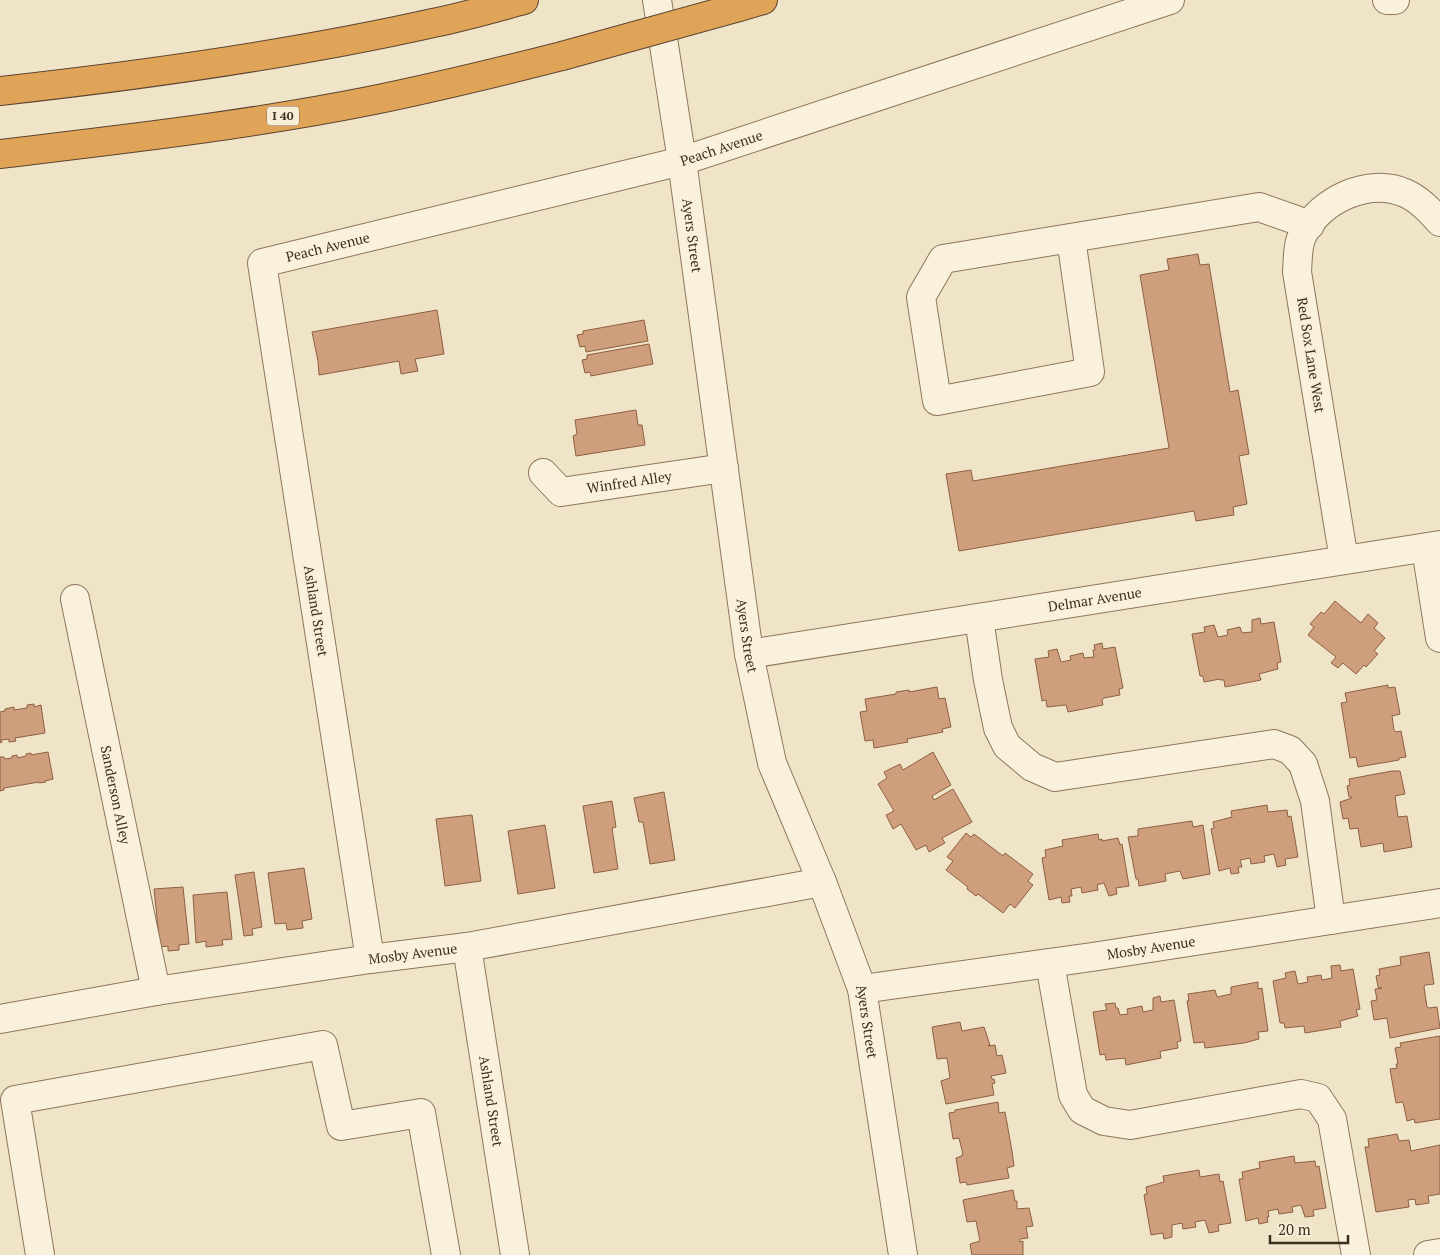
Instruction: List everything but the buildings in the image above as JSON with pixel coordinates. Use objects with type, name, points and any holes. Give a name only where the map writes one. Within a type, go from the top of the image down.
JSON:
[{"type":"highway","points":[[0,91],[128,77],[303,49],[434,23],[524,0]]},
{"type":"highway","name":"I 40","points":[[0,154],[134,138],[286,116],[442,86],[562,56],[751,4]]},
{"type":"street","name":"Ayers Street","points":[[657,0],[682,161],[749,654],[772,763],[822,882],[862,989],[903,1255]]},
{"type":"street","name":"Peach Avenue","points":[[262,263],[682,161],[1170,0]]},
{"type":"street","points":[[1387,0],[1395,0]]},
{"type":"street","name":"Red Sox Lane West","points":[[1344,560],[1297,272],[1298,253],[1303,235],[1316,216],[1334,201],[1351,193],[1370,188],[1382,187],[1405,193],[1429,209],[1440,222]]},
{"type":"street","points":[[1071,238],[1090,372],[938,401],[921,297],[943,259],[1259,207],[1310,225]]},
{"type":"street","name":"Ashland Street","points":[[262,263],[370,959]]},
{"type":"street","name":"Winfred Alley","points":[[543,473],[561,492],[724,468]]},
{"type":"street","points":[[1433,546],[1440,638]]},
{"type":"street","name":"Delmar Avenue","points":[[749,654],[1433,546]]},
{"type":"street","name":"Sanderson Alley","points":[[75,599],[156,991]]},
{"type":"street","points":[[979,618],[988,680],[998,728],[1007,746],[1032,767],[1055,777],[1274,744],[1290,750],[1303,764],[1315,801],[1331,920]]},
{"type":"street","name":"Mosby Avenue","points":[[0,1019],[156,991],[370,959],[467,947],[822,882]]},
{"type":"street","name":"Mosby Avenue","points":[[862,989],[1050,963],[1440,903]]},
{"type":"street","name":"Ashland Street","points":[[467,947],[515,1255]]},
{"type":"street","points":[[1050,963],[1073,1095],[1082,1110],[1104,1121],[1130,1125],[1301,1094],[1318,1098],[1332,1118],[1356,1255]]},
{"type":"street","points":[[40,1255],[15,1100],[323,1045],[340,1126],[422,1113],[446,1255]]},
{"type":"street","points":[[1428,1255],[1440,1253]]}]
